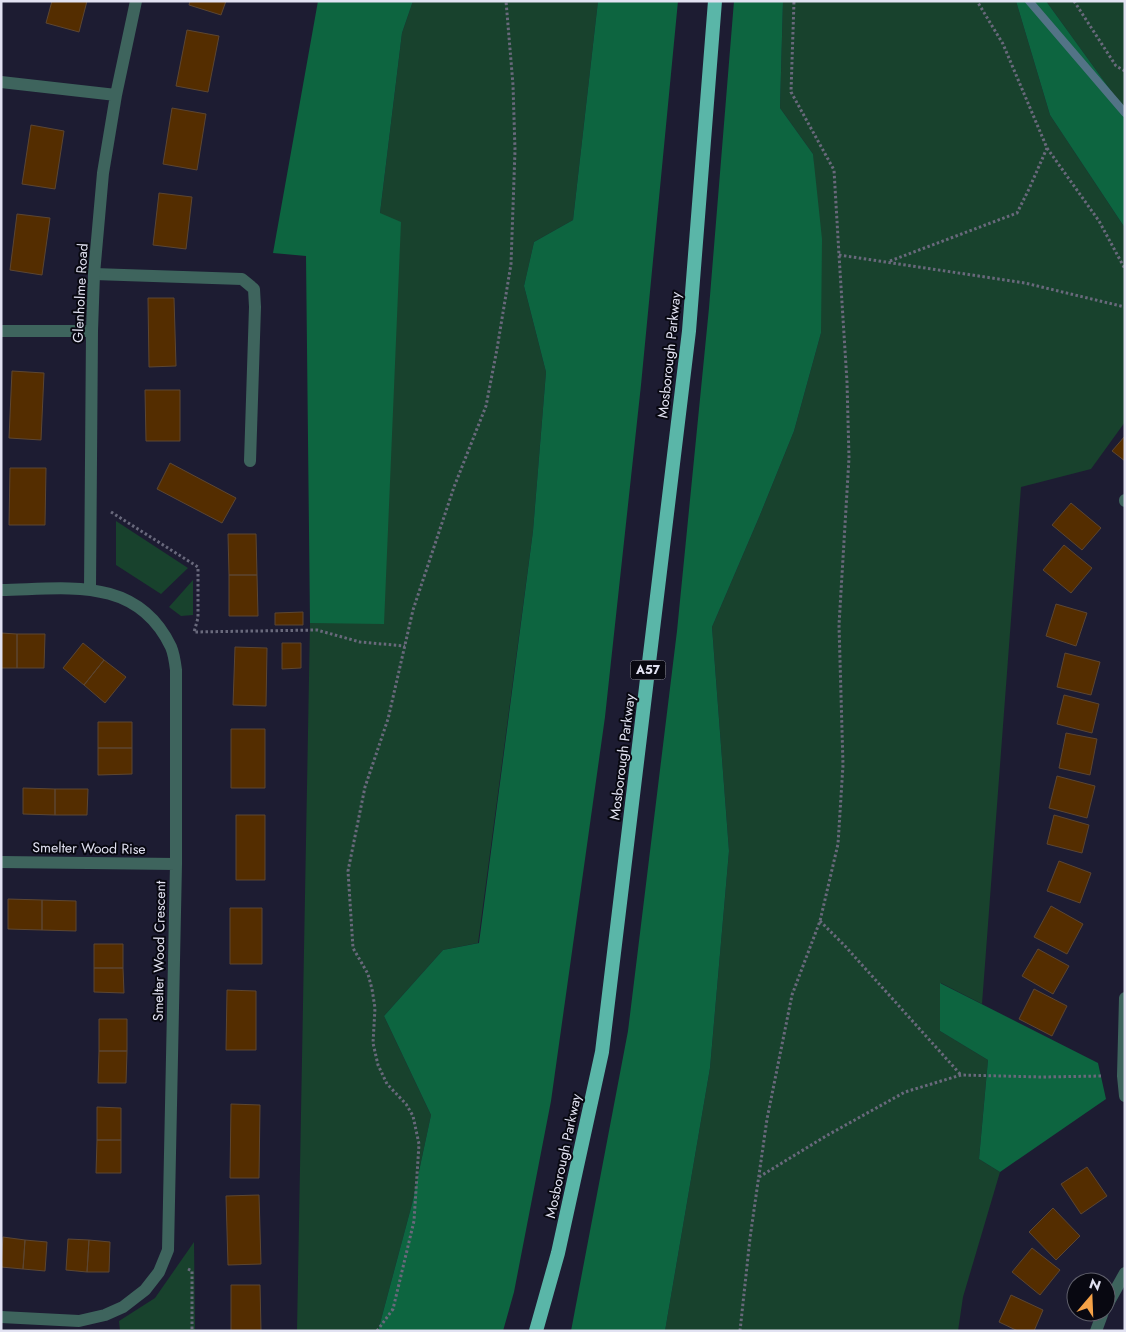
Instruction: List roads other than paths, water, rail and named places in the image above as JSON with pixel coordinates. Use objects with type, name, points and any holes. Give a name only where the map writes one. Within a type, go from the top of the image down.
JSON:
[{"type":"highway","name":"Mosborough Parkway","points":[[536,1331],[558,1253],[602,1052],[690,331],[715,1]]},
{"type":"street","name":"Glenholme Road","points":[[90,589],[94,274],[103,173],[116,95],[136,1]]},
{"type":"street","points":[[1,82],[116,95]]},
{"type":"street","points":[[94,274],[242,280],[254,289],[250,461]]},
{"type":"street","points":[[1,331],[92,331]]},
{"type":"street","name":"Smelter Wood Crescent","points":[[1,590],[90,589],[115,594],[135,604],[158,626],[171,648],[176,670],[176,864],[168,1250],[159,1272],[145,1290],[123,1307],[105,1315],[79,1321],[1,1318]]},
{"type":"street","name":"Smelter Wood Rise","points":[[1,862],[176,864]]},
{"type":"street","points":[[1125,998],[1123,1066],[1125,1096]]},
{"type":"street","points":[[1116,1290],[1125,1274]]},
{"type":"waterway","points":[[1029,1],[1125,113]]}]
